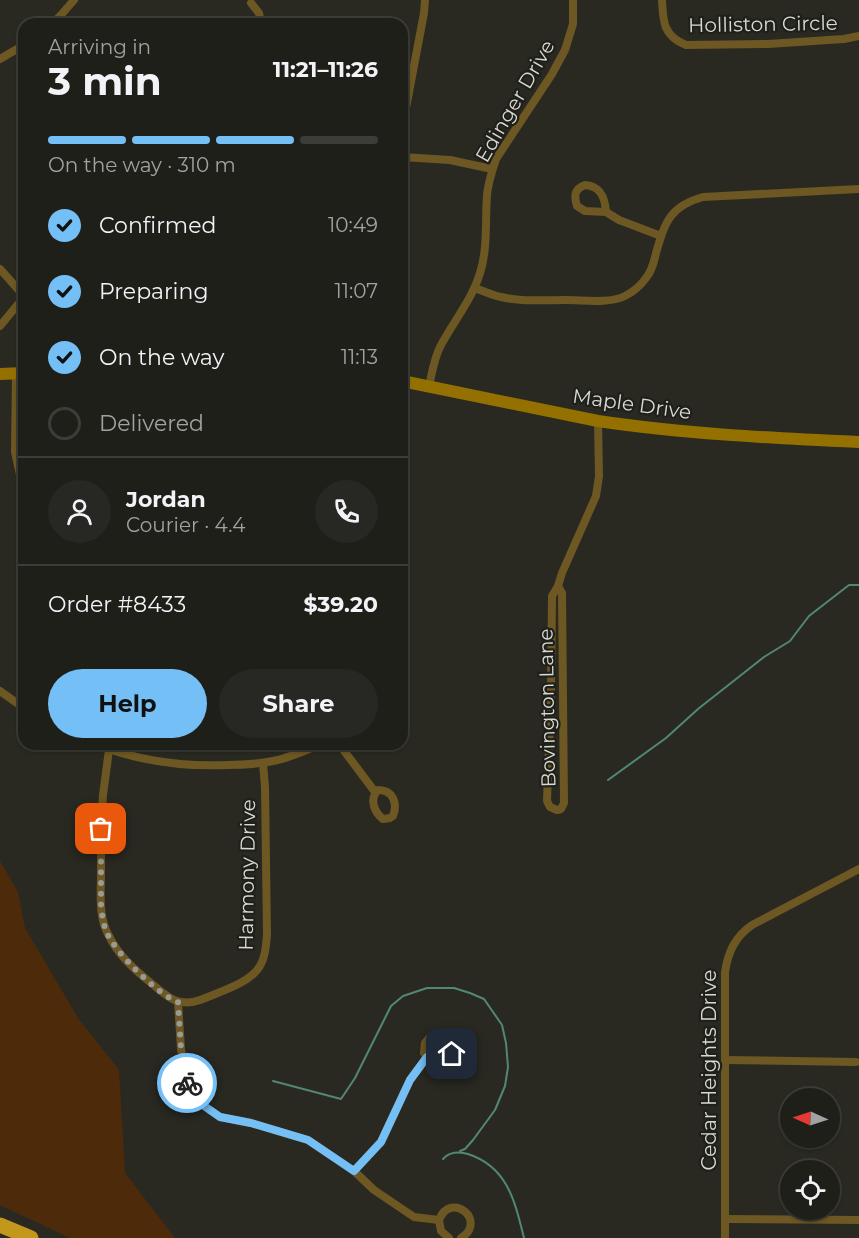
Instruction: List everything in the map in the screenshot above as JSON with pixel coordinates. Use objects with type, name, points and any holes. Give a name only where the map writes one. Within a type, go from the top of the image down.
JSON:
[{"type":"highway","points":[[0,1225],[31,1238]]},
{"type":"street","points":[[58,18],[74,0]]},
{"type":"street","points":[[408,98],[425,0]]},
{"type":"street","name":"Edinger Drive","points":[[429,386],[440,348],[475,288],[484,256],[487,193],[492,169],[496,159],[552,74],[565,50],[573,24],[573,0]]},
{"type":"street","name":"Holliston Circle","points":[[662,0],[664,26],[668,33],[686,45],[768,44],[859,36]]},
{"type":"street","points":[[251,3],[260,18]]},
{"type":"street","points":[[0,58],[18,48]]},
{"type":"street","points":[[408,157],[450,160],[492,169]]},
{"type":"street","points":[[475,288],[500,297],[520,299],[606,300],[624,297],[646,279],[652,269],[665,224],[673,212],[690,201],[703,197],[859,189]]},
{"type":"street","points":[[606,212],[619,220],[661,236]]},
{"type":"street","points":[[0,269],[18,290]]},
{"type":"street","points":[[0,326],[18,304]]},
{"type":"street","points":[[0,374],[18,373]]},
{"type":"street","name":"Maple Drive","points":[[408,382],[630,426],[742,437],[859,442]]},
{"type":"street","points":[[18,405],[15,452],[18,466]]},
{"type":"street","name":"Bovington Lane","points":[[558,586],[562,593],[564,803],[561,809],[557,810],[550,807],[547,801],[552,596],[596,496],[599,476],[598,421]]},
{"type":"street","points":[[551,658],[562,658]]},
{"type":"street","points":[[0,691],[18,704]]},
{"type":"street","points":[[306,750],[263,763],[203,766],[164,764],[110,750],[101,829],[102,918],[119,952],[143,976],[178,1002],[181,1049],[187,1084],[197,1101],[220,1117],[251,1123],[308,1140],[354,1171],[374,1190],[414,1216],[439,1220]]},
{"type":"street","points":[[344,750],[375,792]]},
{"type":"street","name":"Harmony Drive","points":[[178,1002],[194,1002],[239,983],[253,974],[261,964],[265,953],[267,935],[263,763]]},
{"type":"street","name":"Cedar Heights Drive","points":[[725,1238],[724,1060],[725,972],[728,955],[734,943],[752,925],[859,869]]},
{"type":"street","points":[[354,1171],[381,1142],[410,1080],[427,1057]]},
{"type":"street","points":[[724,1060],[856,1062]]},
{"type":"street","points":[[449,1238],[441,1231],[439,1220],[448,1209],[458,1208],[464,1210],[469,1216],[471,1227],[468,1233],[461,1238]]},
{"type":"street","points":[[725,1219],[859,1220]]},
{"type":"shaded area","points":[[0,861],[18,892],[25,928],[78,1018],[119,1070],[125,1173],[175,1238],[70,1238],[0,1205]]},
{"type":"waterway","points":[[608,780],[666,738],[698,709],[764,657],[790,641],[809,616],[849,585],[859,585]]},
{"type":"waterway","points":[[273,1081],[341,1099],[355,1078],[391,1006],[403,996],[427,988],[454,988],[470,993],[484,999],[502,1025],[508,1067],[505,1086],[495,1110],[473,1140],[460,1151]]},
{"type":"waterway","points":[[443,1159],[458,1152],[465,1153],[482,1160],[492,1168],[508,1187],[524,1238]]},
{"type":"way so far","points":[[101,829],[102,918],[119,952],[143,976],[178,1002],[181,1049],[187,1083]]},
{"type":"route","points":[[187,1083],[197,1101],[220,1117],[251,1123],[308,1140],[354,1171],[381,1142],[410,1080],[427,1057],[435,1063],[441,1063],[450,1059],[452,1054]]}]
